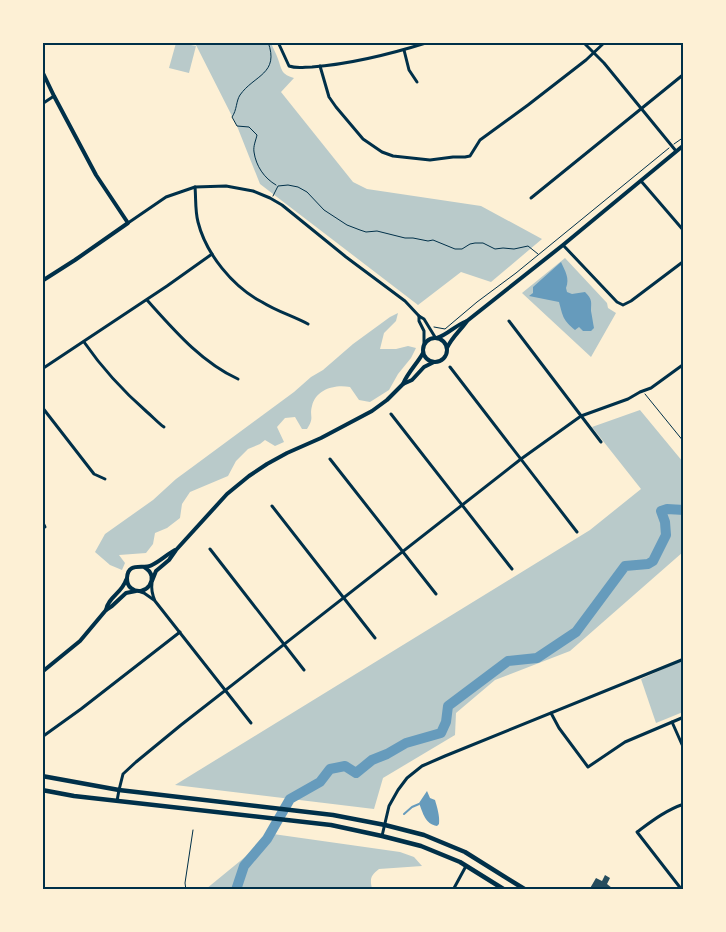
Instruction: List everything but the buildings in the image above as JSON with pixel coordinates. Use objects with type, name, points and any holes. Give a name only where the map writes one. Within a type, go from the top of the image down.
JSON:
[{"type":"main road","points":[[42,776],[119,790],[333,815],[385,825],[424,835],[465,852],[526,890]]},
{"type":"main road","points":[[42,790],[74,796],[331,826],[382,836],[421,846],[460,862],[505,890]]},
{"type":"street","points":[[278,42],[289,66],[294,68],[359,61],[429,42]]},
{"type":"street","points":[[583,42],[594,52],[642,108],[676,151]]},
{"type":"street","points":[[320,66],[329,97],[363,139],[382,152],[393,156],[430,160],[470,156],[480,140],[511,118],[605,42]]},
{"type":"street","points":[[404,50],[409,70],[417,82]]},
{"type":"street","points":[[42,71],[96,175],[128,223]]},
{"type":"street","points":[[531,198],[684,74]]},
{"type":"street","points":[[42,104],[54,96]]},
{"type":"street","points":[[424,344],[428,340],[444,336],[457,325],[467,321],[684,145]]},
{"type":"street","points":[[641,180],[684,232]]},
{"type":"street","points":[[42,281],[166,197],[195,187],[226,186],[239,188],[253,191],[282,205],[405,301],[424,319],[436,338],[445,343],[447,348]]},
{"type":"street","points":[[195,187],[197,221],[212,254],[220,266],[240,288],[260,302],[308,324]]},
{"type":"street","points":[[563,245],[617,302],[623,305],[632,301],[684,261]]},
{"type":"street","points":[[42,369],[147,300],[212,254]]},
{"type":"street","points":[[147,300],[188,345],[238,379]]},
{"type":"street","points":[[403,384],[406,376],[418,363],[423,353],[424,331],[419,321],[419,316]]},
{"type":"street","points":[[42,672],[80,641],[106,610],[124,595],[132,591],[141,591],[148,588],[156,571],[169,560],[227,494],[267,464],[372,411],[387,400],[403,384],[412,380],[424,367],[444,359],[450,340],[462,329],[467,321]]},
{"type":"street","points":[[509,321],[601,442]]},
{"type":"street","points":[[84,342],[102,367],[164,427]]},
{"type":"street","points":[[423,353],[428,360],[434,362]]},
{"type":"street","points":[[117,801],[123,774],[136,762],[180,725],[521,459],[581,416],[628,399],[656,385],[684,364]]},
{"type":"street","points":[[450,367],[577,532]]},
{"type":"street","points":[[42,407],[94,474],[105,479]]},
{"type":"street","points":[[391,414],[512,569]]},
{"type":"street","points":[[330,459],[436,594]]},
{"type":"street","points":[[272,506],[375,638]]},
{"type":"street","points":[[42,521],[44,527]]},
{"type":"street","points":[[210,549],[304,670]]},
{"type":"street","points":[[106,610],[107,603],[122,588],[130,570],[136,566],[150,566],[176,550]]},
{"type":"street","points":[[144,567],[150,571],[151,588],[155,600]]},
{"type":"street","points":[[127,578],[128,585],[131,588],[155,600],[251,723]]},
{"type":"street","points":[[42,737],[180,632]]},
{"type":"street","points":[[382,836],[389,806],[398,790],[422,766],[684,659]]},
{"type":"street","points":[[551,712],[559,728],[588,768],[625,742],[684,717]]},
{"type":"street","points":[[672,722],[684,750]]},
{"type":"street","points":[[682,890],[637,832],[661,814],[684,804]]},
{"type":"street","points":[[453,890],[466,866]]},
{"type":"path","points":[[268,42],[271,51],[270,64],[265,72],[248,85],[239,97],[236,113],[232,117],[236,126],[249,127],[257,135],[253,150],[259,170],[270,182],[278,186],[298,187],[307,192],[324,210],[347,225],[366,232],[376,231],[405,238],[433,240],[455,249],[462,249],[475,243],[482,243],[495,249],[514,249],[528,246],[538,254]]},
{"type":"path","points":[[431,330],[434,327],[445,328],[684,137]]},
{"type":"path","points":[[272,199],[278,186]]},
{"type":"path","points":[[643,391],[684,442]]},
{"type":"path","points":[[186,890],[185,883],[193,830]]},
{"type":"shaded area","points":[[176,43],[196,46],[189,73],[169,68]]},
{"type":"shaded area","points":[[195,43],[271,43],[283,71],[294,78],[281,92],[353,182],[367,189],[481,206],[542,239],[491,282],[461,272],[418,305],[260,184],[237,126]]},
{"type":"shaded area","points":[[565,258],[607,303],[608,308],[616,313],[591,357],[522,293]]},
{"type":"shaded area","points":[[398,313],[396,321],[384,333],[380,349],[396,349],[408,346],[416,348],[389,390],[370,402],[359,400],[350,387],[338,386],[327,389],[314,400],[311,410],[311,422],[307,429],[302,429],[295,417],[285,418],[277,427],[284,442],[275,446],[265,440],[248,449],[236,461],[228,476],[190,492],[182,504],[180,518],[167,528],[155,533],[153,544],[146,553],[119,555],[125,563],[122,570],[110,565],[95,552],[105,534],[153,500],[176,479],[294,392],[311,377],[323,370],[353,344]]},
{"type":"shaded area","points":[[640,410],[683,462],[683,552],[570,651],[495,680],[456,713],[455,735],[383,778],[374,809],[175,785],[590,530],[641,489],[592,427]]},
{"type":"shaded area","points":[[683,660],[683,712],[656,723],[641,679]]},
{"type":"shaded area","points":[[273,834],[400,852],[414,857],[422,866],[379,869],[371,878],[372,889],[206,889]]},
{"type":"water","points":[[561,262],[567,278],[567,292],[572,294],[585,292],[590,299],[594,328],[591,331],[583,331],[579,327],[575,330],[571,327],[564,318],[559,302],[529,296],[533,293],[533,287]]},
{"type":"water","points":[[427,791],[430,798],[435,800],[437,806],[439,824],[437,826],[427,820],[419,803]]},
{"type":"waterway","points":[[236,890],[244,866],[267,839],[290,799],[320,782],[330,769],[345,766],[356,773],[372,760],[406,743],[441,733],[446,722],[448,706],[508,661],[537,658],[576,632],[625,566],[648,564],[653,561],[666,535],[665,522],[661,511],[667,509],[684,510]]},
{"type":"waterway","points":[[404,814],[419,804]]}]
